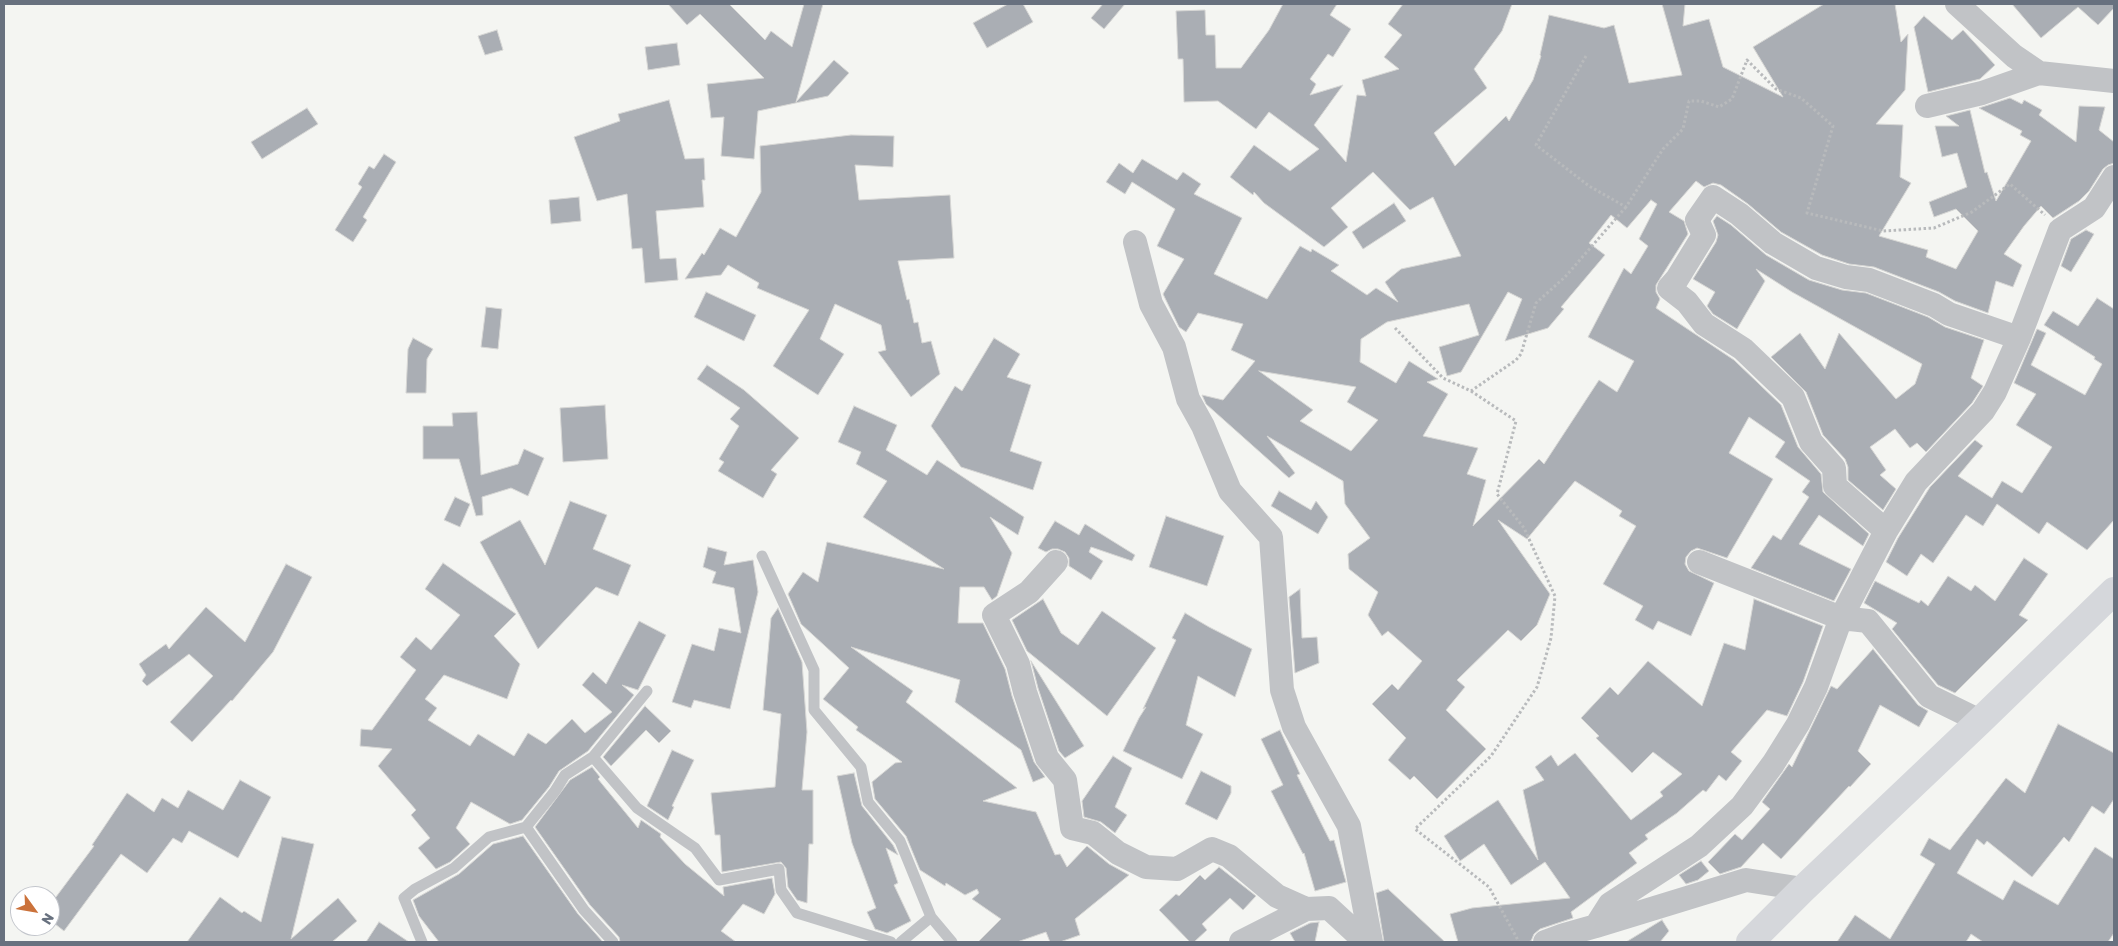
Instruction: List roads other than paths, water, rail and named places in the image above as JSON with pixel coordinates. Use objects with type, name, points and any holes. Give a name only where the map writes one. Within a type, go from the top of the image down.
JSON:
[{"type":"main road","points":[[1750,942],[1803,888],[2114,591]]},
{"type":"street","points":[[1957,4],[2014,56],[2039,73]]},
{"type":"street","points":[[1926,106],[1982,93],[2039,73],[2114,81]]},
{"type":"street","points":[[1596,926],[1610,904],[1699,846],[1742,806],[1773,764],[1798,724],[1816,687],[1841,618],[1886,531],[1916,482],[1983,411],[1995,392],[2019,338],[2060,230],[2094,208],[2114,177]]},
{"type":"street","points":[[1886,531],[1836,486],[1834,468],[1811,442],[1793,397],[1743,349],[1704,324],[1686,302],[1669,288],[1704,235],[1697,220],[1712,197],[1739,214],[1773,243],[1816,268],[1846,277],[1869,280],[1934,305],[1949,314],[2019,338]]},
{"type":"street","points":[[1135,242],[1151,304],[1174,347],[1188,399],[1203,426],[1230,491],[1271,537],[1282,690],[1294,727],[1348,826],[1369,935],[1355,932],[1329,908],[1306,909],[1241,942]]},
{"type":"street","points":[[1056,562],[1029,592],[994,615],[1018,664],[1025,692],[1047,758],[1065,780],[1072,828],[1093,832],[1118,853],[1146,867],[1177,869],[1212,849],[1229,856],[1277,896],[1306,909]]},
{"type":"street","points":[[1699,562],[1841,618],[1868,621],[1929,696],[1980,721]]},
{"type":"street","points":[[1545,942],[1564,934],[1746,880],[1803,888]]},
{"type":"lane","points":[[762,556],[814,670],[814,710],[861,767],[868,802],[900,841],[931,917],[952,942]]},
{"type":"lane","points":[[422,942],[404,898],[415,889],[454,868],[489,837],[526,827],[555,791],[565,774],[593,757],[647,692]]},
{"type":"lane","points":[[593,757],[636,808],[695,848],[719,880],[779,869],[781,890],[798,913],[890,942]]},
{"type":"lane","points":[[526,827],[584,910],[613,942]]},
{"type":"lane","points":[[901,942],[931,917]]}]
